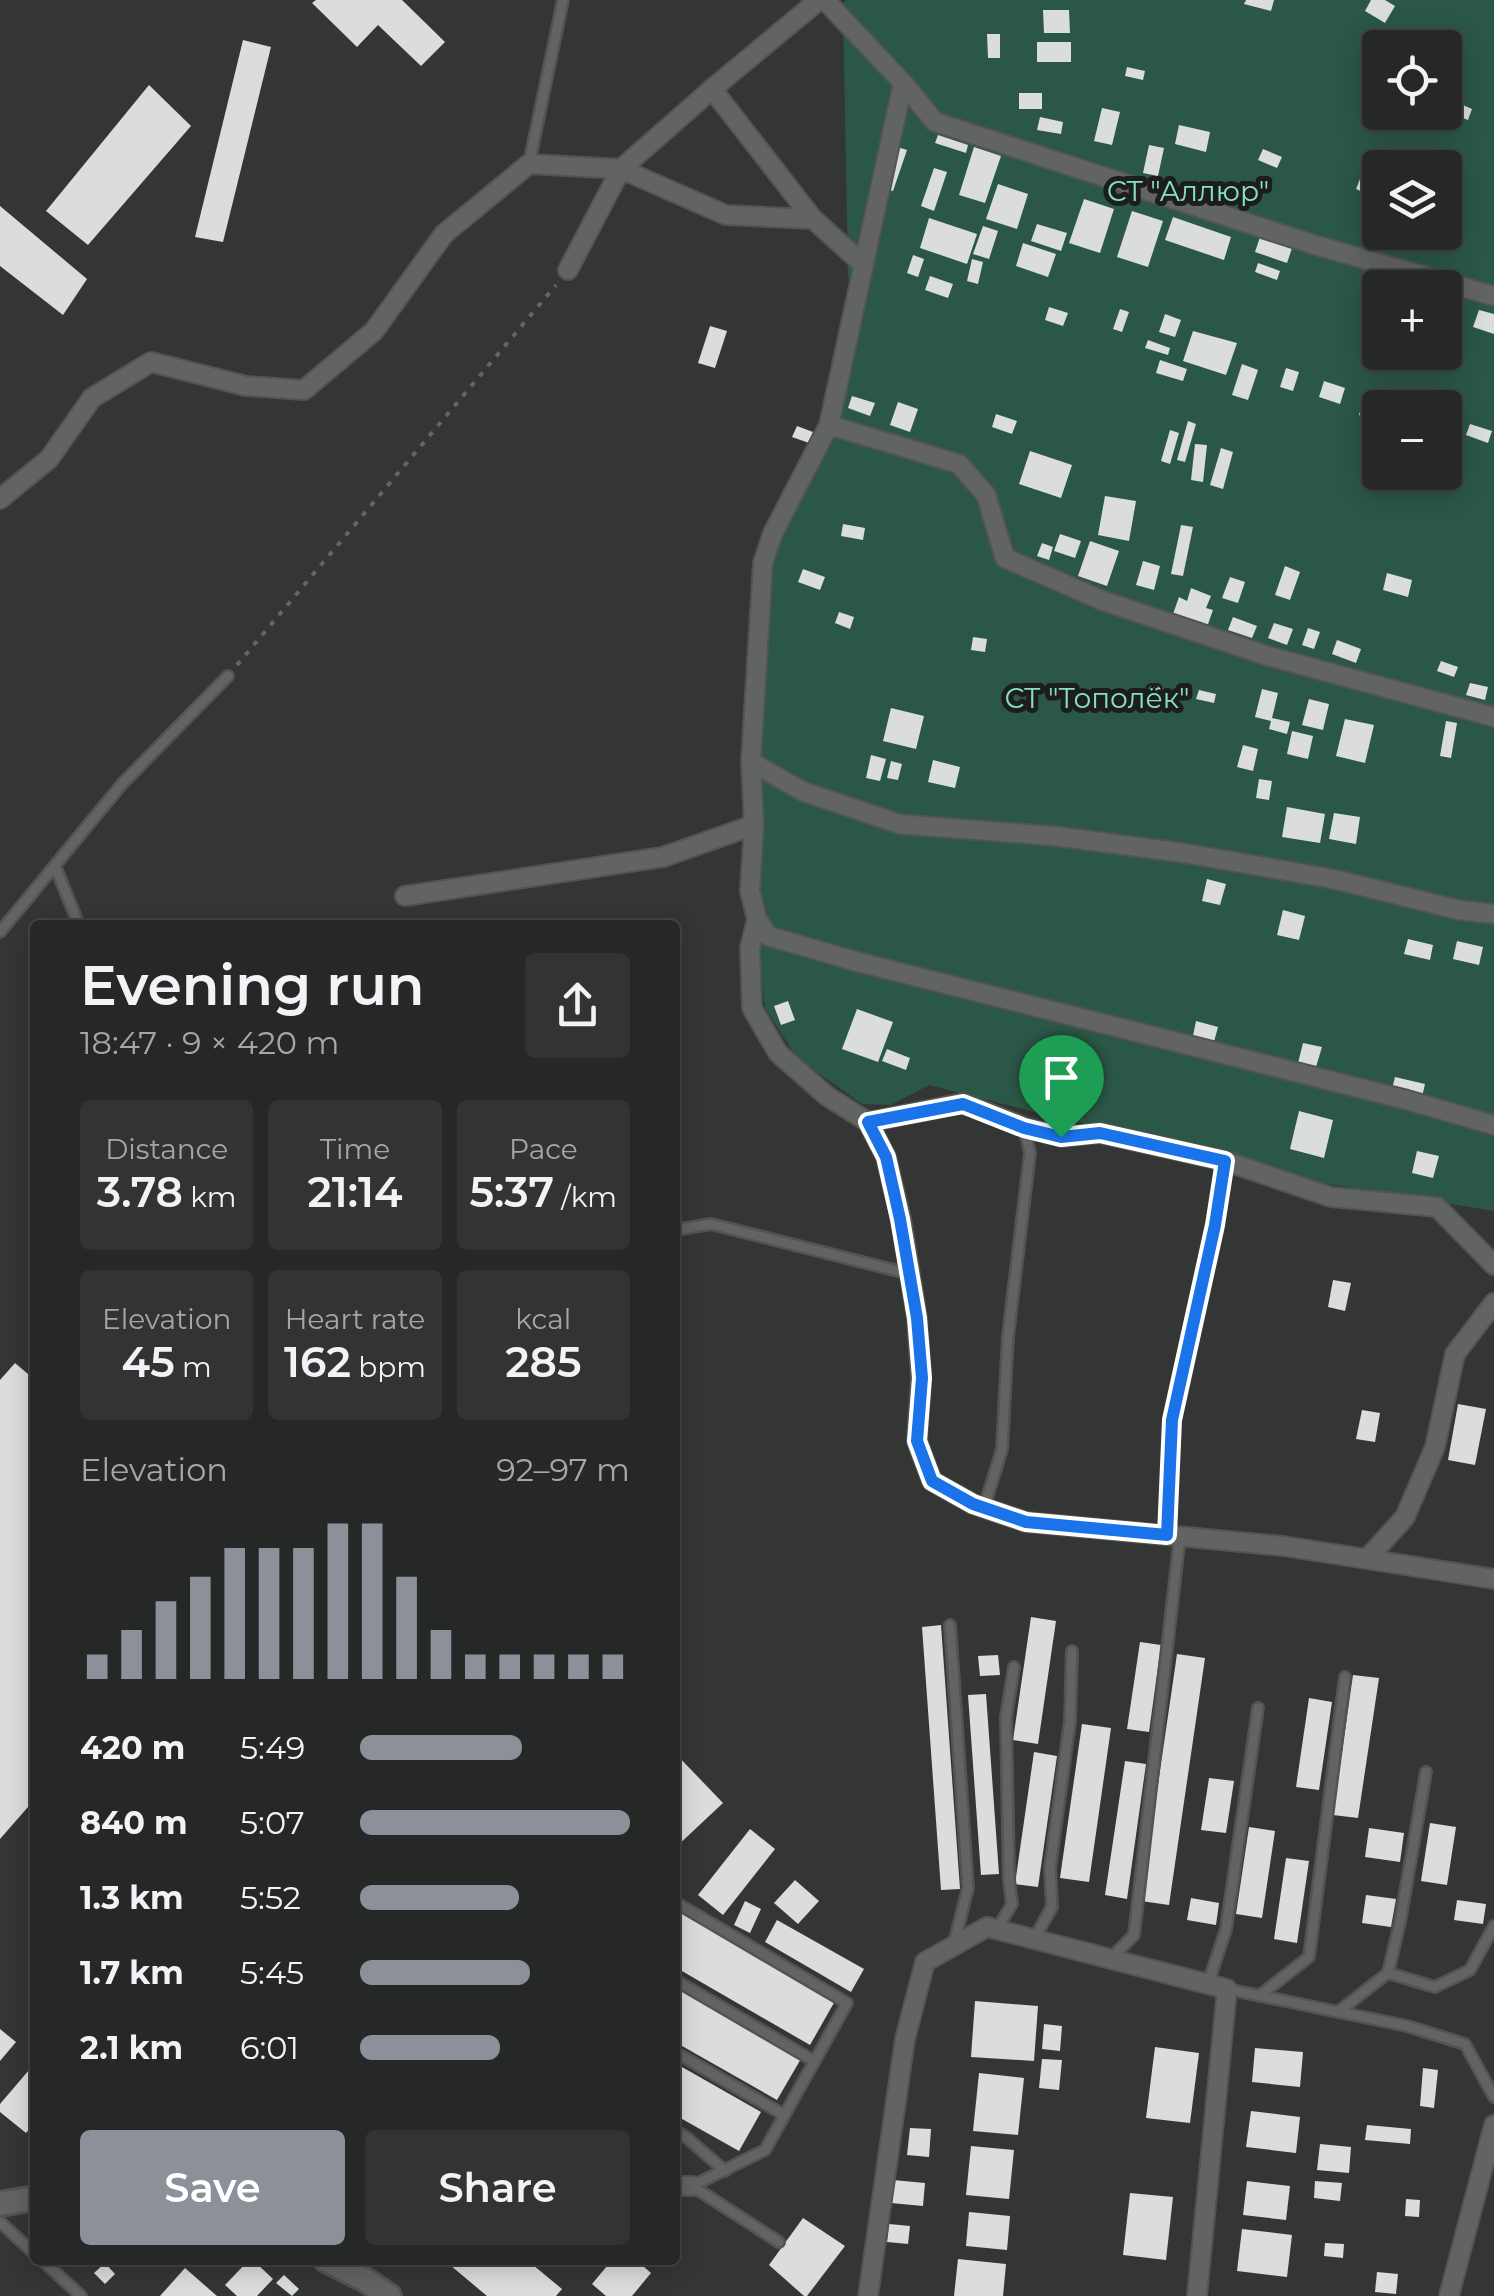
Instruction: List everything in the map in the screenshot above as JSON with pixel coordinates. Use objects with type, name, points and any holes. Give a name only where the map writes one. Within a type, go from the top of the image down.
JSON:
[{"type":"street","points":[[568,270],[621,169],[822,0],[935,122],[1315,245],[1494,296]]},
{"type":"street","points":[[903,84],[830,425],[773,533],[763,563],[751,762],[754,825],[750,891],[757,919],[768,936],[858,962],[1494,1125]]},
{"type":"street","points":[[712,89],[813,219],[864,265]]},
{"type":"street","points":[[0,499],[49,459],[92,398],[151,362],[246,386],[304,390],[374,332],[444,234],[530,164],[621,169],[726,215],[813,219]]},
{"type":"street","points":[[830,425],[959,464],[986,495],[1006,558],[1102,600],[1268,656],[1494,717]]},
{"type":"street","points":[[751,762],[802,791],[899,824],[1054,836],[1184,853],[1494,914]]},
{"type":"street","points":[[405,896],[663,857],[754,825]]},
{"type":"street","points":[[757,919],[750,948],[752,1008],[778,1052],[827,1096],[868,1122],[886,1157],[917,1318],[922,1378],[917,1441],[932,1481],[973,1504],[1026,1522],[1283,1546],[1494,1579]]},
{"type":"street","points":[[868,1122],[963,1104],[1024,1128],[1061,1137],[1100,1133],[1225,1161],[1332,1198],[1437,1208],[1494,1266]]},
{"type":"street","points":[[1367,1559],[1405,1518],[1434,1447],[1455,1354],[1494,1302]]},
{"type":"street","points":[[868,2296],[905,2038],[925,1962],[986,1927],[1218,1986],[1197,2296]]},
{"type":"street","points":[[1449,2296],[1494,2124]]},
{"type":"street","points":[[0,2204],[30,2199]]},
{"type":"street","points":[[336,2265],[389,2296]]},
{"type":"lane","points":[[530,164],[563,0]]},
{"type":"lane","points":[[0,932],[122,784],[228,676]]},
{"type":"lane","points":[[54,866],[77,920]]},
{"type":"lane","points":[[984,1508],[1002,1450],[1008,1336],[1030,1153],[1024,1128]]},
{"type":"lane","points":[[1110,1959],[1134,1935],[1174,1536],[1172,1420],[1215,1225],[1225,1161]]},
{"type":"lane","points":[[680,1229],[711,1224],[910,1274]]},
{"type":"lane","points":[[950,1625],[968,1888],[954,1946]]},
{"type":"lane","points":[[1034,1940],[1052,1906],[1050,1868],[1070,1721],[1072,1651]]},
{"type":"lane","points":[[997,1929],[1012,1904],[1006,1718],[1014,1667]]},
{"type":"lane","points":[[1259,1996],[1309,1956],[1344,1676]]},
{"type":"lane","points":[[1258,1708],[1218,1986],[1407,2026],[1465,2044],[1494,2096]]},
{"type":"lane","points":[[1338,2012],[1388,1973],[1426,1772]]},
{"type":"lane","points":[[680,1905],[847,2003],[765,2150],[684,2186]]},
{"type":"lane","points":[[1388,1973],[1435,1987],[1470,1970],[1494,1926]]},
{"type":"lane","points":[[680,1983],[814,2061]]},
{"type":"lane","points":[[680,2055],[784,2115]]},
{"type":"lane","points":[[680,2134],[725,2171]]},
{"type":"lane","points":[[684,2186],[779,2242]]},
{"type":"lane","points":[[0,2222],[30,2249]]},
{"type":"lane","points":[[47,2265],[81,2296]]},
{"type":"path","points":[[228,676],[568,270]]},
{"type":"green space","name":"СТ \"Тополёк\"","points":[[846,0],[1494,0],[1494,1211],[1328,1184],[1218,1152],[929,1085],[891,1105],[862,1104],[797,1058],[765,1008],[758,945],[766,589],[774,542],[831,444],[842,410],[868,286],[848,278],[843,4]]},
{"type":"building","points":[[402,0],[445,42],[421,66],[378,25],[357,47],[312,3]]},
{"type":"building","points":[[1246,0],[1274,0],[1271,11],[1244,4]]},
{"type":"building","points":[[1371,0],[1385,0],[1395,6],[1385,23],[1365,11]]},
{"type":"building","points":[[1043,10],[1069,10],[1070,33],[1044,33]]},
{"type":"building","points":[[987,34],[1000,34],[1000,58],[988,58]]},
{"type":"building","points":[[243,40],[271,47],[223,242],[195,237]]},
{"type":"building","points":[[1037,42],[1071,42],[1071,62],[1037,62]]},
{"type":"building","points":[[1127,67],[1145,71],[1143,80],[1125,76]]},
{"type":"building","points":[[149,85],[191,126],[88,245],[46,211]]},
{"type":"building","points":[[1019,93],[1042,93],[1042,109],[1019,109]]},
{"type":"building","points":[[1462,105],[1472,109],[1468,120],[1462,118]]},
{"type":"building","points":[[1102,108],[1120,112],[1112,145],[1094,141]]},
{"type":"building","points":[[1040,117],[1063,122],[1061,134],[1037,130]]},
{"type":"building","points":[[1179,125],[1210,132],[1206,152],[1175,144]]},
{"type":"building","points":[[938,135],[968,145],[966,153],[935,143]]},
{"type":"building","points":[[1149,145],[1164,148],[1158,176],[1143,173]]},
{"type":"building","points":[[897,147],[907,150],[893,191],[883,188]]},
{"type":"building","points":[[974,147],[1001,156],[985,203],[959,195]]},
{"type":"building","points":[[1263,149],[1282,157],[1277,168],[1258,160]]},
{"type":"building","points":[[934,168],[947,172],[934,211],[921,206]]},
{"type":"building","points":[[998,184],[1028,194],[1017,229],[986,219]]},
{"type":"building","points":[[1084,199],[1114,209],[1100,253],[1069,243]]},
{"type":"building","points":[[0,206],[87,279],[63,315],[0,266]]},
{"type":"building","points":[[1132,211],[1163,221],[1148,267],[1117,257]]},
{"type":"building","points":[[1173,217],[1231,237],[1224,260],[1165,240]]},
{"type":"building","points":[[929,218],[977,234],[967,264],[920,248]]},
{"type":"building","points":[[1037,224],[1067,233],[1061,251],[1031,241]]},
{"type":"building","points":[[983,226],[998,231],[989,259],[973,254]]},
{"type":"building","points":[[1260,237],[1292,248],[1287,263],[1255,252]]},
{"type":"building","points":[[1023,243],[1056,254],[1048,277],[1016,266]]},
{"type":"building","points":[[913,255],[924,259],[918,277],[907,273]]},
{"type":"building","points":[[972,259],[983,262],[978,284],[967,281]]},
{"type":"building","points":[[1258,263],[1280,271],[1277,280],[1255,272]]},
{"type":"building","points":[[930,276],[953,284],[948,298],[925,290]]},
{"type":"building","points":[[1049,307],[1068,313],[1063,326],[1045,320]]},
{"type":"building","points":[[1120,309],[1129,312],[1122,332],[1113,329]]},
{"type":"building","points":[[1479,310],[1494,314],[1494,334],[1473,327]]},
{"type":"building","points":[[1165,314],[1181,320],[1175,337],[1159,332]]},
{"type":"building","points":[[710,326],[727,331],[715,368],[698,363]]},
{"type":"building","points":[[1193,331],[1237,343],[1226,375],[1183,361]]},
{"type":"building","points":[[1148,340],[1170,348],[1168,355],[1145,348]]},
{"type":"building","points":[[1160,360],[1187,369],[1183,381],[1156,373]]},
{"type":"building","points":[[1242,364],[1258,370],[1248,400],[1232,395]]},
{"type":"building","points":[[1286,368],[1299,372],[1293,391],[1280,387]]},
{"type":"building","points":[[1324,381],[1345,388],[1340,404],[1319,397]]},
{"type":"building","points":[[852,396],[875,403],[870,416],[848,408]]},
{"type":"building","points":[[898,402],[918,409],[910,432],[890,425]]},
{"type":"building","points":[[996,414],[1017,421],[1012,434],[992,427]]},
{"type":"building","points":[[1188,421],[1196,424],[1185,462],[1177,460]]},
{"type":"building","points":[[1470,424],[1492,431],[1488,443],[1466,435]]},
{"type":"building","points":[[797,426],[813,432],[809,443],[792,437]]},
{"type":"building","points":[[1170,430],[1179,433],[1170,464],[1161,461]]},
{"type":"building","points":[[1195,444],[1207,445],[1203,482],[1191,480]]},
{"type":"building","points":[[1221,448],[1233,452],[1223,489],[1210,485]]},
{"type":"building","points":[[1030,451],[1072,465],[1061,498],[1019,484]]},
{"type":"building","points":[[1105,496],[1136,501],[1129,541],[1098,535]]},
{"type":"building","points":[[843,524],[865,528],[863,540],[841,536]]},
{"type":"building","points":[[1181,525],[1193,527],[1183,576],[1171,574]]},
{"type":"building","points":[[1060,534],[1081,541],[1075,558],[1054,551]]},
{"type":"building","points":[[1090,541],[1119,551],[1107,586],[1078,576]]},
{"type":"building","points":[[1042,543],[1053,547],[1049,560],[1037,556]]},
{"type":"building","points":[[1143,561],[1160,566],[1154,590],[1136,585]]},
{"type":"building","points":[[1285,566],[1300,572],[1290,600],[1275,595]]},
{"type":"building","points":[[803,569],[825,577],[820,590],[798,582]]},
{"type":"building","points":[[1387,573],[1412,580],[1408,597],[1383,590]]},
{"type":"building","points":[[1230,577],[1245,582],[1238,603],[1222,598]]},
{"type":"building","points":[[1191,588],[1211,596],[1206,608],[1213,610],[1207,627],[1173,614],[1179,597],[1187,601]]},
{"type":"building","points":[[839,612],[854,617],[850,629],[835,623]]},
{"type":"building","points":[[1233,617],[1257,626],[1252,638],[1228,630]]},
{"type":"building","points":[[1274,623],[1293,629],[1287,645],[1268,638]]},
{"type":"building","points":[[1308,628],[1320,632],[1314,649],[1302,645]]},
{"type":"building","points":[[973,637],[987,639],[985,652],[971,650]]},
{"type":"building","points":[[1337,640],[1361,649],[1356,663],[1332,654]]},
{"type":"building","points":[[1441,661],[1458,667],[1454,677],[1437,671]]},
{"type":"building","points":[[1470,683],[1488,687],[1485,700],[1466,695]]},
{"type":"building","points":[[1157,687],[1174,691],[1171,703],[1154,699]]},
{"type":"building","points":[[1262,689],[1278,693],[1272,718],[1290,722],[1287,734],[1269,729],[1271,721],[1255,717]]},
{"type":"building","points":[[1199,690],[1216,694],[1214,703],[1196,699]]},
{"type":"building","points":[[1309,699],[1329,704],[1323,730],[1302,725]]},
{"type":"building","points":[[891,708],[924,716],[916,749],[883,741]]},
{"type":"building","points":[[1345,719],[1374,725],[1365,763],[1336,756]]},
{"type":"building","points":[[1446,721],[1457,723],[1451,758],[1440,756]]},
{"type":"building","points":[[1292,731],[1313,736],[1308,759],[1287,754]]},
{"type":"building","points":[[1243,745],[1258,749],[1253,771],[1237,767]]},
{"type":"building","points":[[871,755],[886,759],[880,781],[866,778]]},
{"type":"building","points":[[933,760],[960,767],[955,788],[928,782]]},
{"type":"building","points":[[891,761],[902,764],[898,780],[887,778]]},
{"type":"building","points":[[1259,779],[1272,781],[1269,800],[1256,798]]},
{"type":"building","points":[[1287,807],[1325,814],[1320,843],[1282,837]]},
{"type":"building","points":[[1334,813],[1360,817],[1356,844],[1329,839]]},
{"type":"building","points":[[1207,879],[1226,884],[1220,905],[1202,901]]},
{"type":"building","points":[[1283,910],[1305,916],[1299,940],[1277,935]]},
{"type":"building","points":[[1408,939],[1433,945],[1430,960],[1404,954]]},
{"type":"building","points":[[1457,941],[1483,947],[1479,965],[1453,959]]},
{"type":"building","points":[[788,1001],[795,1020],[781,1025],[774,1006]]},
{"type":"building","points":[[857,1009],[893,1022],[878,1062],[842,1049]]},
{"type":"building","points":[[1196,1021],[1218,1027],[1214,1042],[1193,1036]]},
{"type":"building","points":[[1303,1043],[1322,1047],[1316,1067],[1298,1063]]},
{"type":"building","points":[[887,1049],[910,1058],[906,1070],[882,1061]]},
{"type":"building","points":[[1395,1077],[1425,1084],[1422,1097],[1392,1089]]},
{"type":"building","points":[[1299,1111],[1333,1120],[1324,1158],[1290,1149]]},
{"type":"building","points":[[1417,1151],[1439,1156],[1433,1178],[1412,1173]]},
{"type":"building","points":[[1333,1280],[1351,1283],[1345,1311],[1328,1307]]},
{"type":"building","points":[[15,1363],[30,1376],[30,1805],[0,1839],[0,1380]]},
{"type":"building","points":[[1458,1404],[1486,1409],[1475,1465],[1448,1460]]},
{"type":"building","points":[[1362,1410],[1380,1413],[1375,1442],[1356,1439]]},
{"type":"building","points":[[1031,1617],[1056,1621],[1038,1744],[1013,1740]]},
{"type":"building","points":[[941,1625],[960,1889],[941,1890],[922,1627]]},
{"type":"building","points":[[1140,1642],[1161,1645],[1149,1732],[1127,1729]]},
{"type":"building","points":[[1177,1654],[1205,1658],[1169,1905],[1141,1901]]},
{"type":"building","points":[[998,1655],[1000,1675],[980,1676],[978,1656]]},
{"type":"building","points":[[1353,1675],[1379,1678],[1358,1818],[1333,1815]]},
{"type":"building","points":[[986,1694],[999,1874],[981,1875],[968,1695]]},
{"type":"building","points":[[1309,1698],[1332,1702],[1319,1790],[1296,1787]]},
{"type":"building","points":[[1082,1724],[1111,1728],[1089,1882],[1060,1878]]},
{"type":"building","points":[[1034,1752],[1057,1756],[1038,1887],[1015,1884]]},
{"type":"building","points":[[680,1758],[723,1803],[680,1843]]},
{"type":"building","points":[[1125,1761],[1146,1764],[1127,1899],[1105,1895]]},
{"type":"building","points":[[1209,1778],[1234,1781],[1226,1833],[1201,1830]]},
{"type":"building","points":[[1430,1823],[1456,1827],[1447,1885],[1421,1881]]},
{"type":"building","points":[[1249,1827],[1275,1831],[1262,1918],[1236,1914]]},
{"type":"building","points":[[1369,1828],[1404,1833],[1400,1862],[1365,1857]]},
{"type":"building","points":[[750,1829],[775,1849],[723,1915],[698,1895]]},
{"type":"building","points":[[1286,1858],[1309,1861],[1297,1943],[1274,1939]]},
{"type":"building","points":[[795,1880],[819,1901],[798,1924],[774,1903]]},
{"type":"building","points":[[1366,1895],[1396,1899],[1391,1927],[1362,1923]]},
{"type":"building","points":[[1191,1898],[1219,1903],[1216,1925],[1187,1920]]},
{"type":"building","points":[[1457,1900],[1486,1904],[1483,1924],[1454,1920]]},
{"type":"building","points":[[745,1901],[761,1909],[750,1933],[734,1925]]},
{"type":"building","points":[[680,1912],[835,2001],[810,2045],[680,1970]]},
{"type":"building","points":[[777,1920],[864,1969],[851,1992],[765,1942]]},
{"type":"building","points":[[680,1988],[802,2057],[777,2100],[680,2045]]},
{"type":"building","points":[[975,2001],[1038,2006],[1034,2061],[971,2057]]},
{"type":"building","points":[[1044,2024],[1062,2026],[1060,2051],[1042,2049]]},
{"type":"building","points":[[0,2029],[16,2042],[0,2061]]},
{"type":"building","points":[[1155,2047],[1199,2053],[1190,2123],[1146,2118]]},
{"type":"building","points":[[1255,2048],[1303,2052],[1300,2087],[1252,2082]]},
{"type":"building","points":[[1042,2059],[1062,2060],[1059,2090],[1039,2088]]},
{"type":"building","points":[[680,2066],[761,2112],[739,2151],[680,2118]]},
{"type":"building","points":[[1423,2068],[1438,2070],[1434,2108],[1420,2106]]},
{"type":"building","points":[[30,2069],[30,2128],[26,2133],[0,2112],[0,2104]]},
{"type":"building","points":[[979,2073],[1024,2078],[1018,2135],[973,2131]]},
{"type":"building","points":[[1251,2111],[1300,2117],[1296,2153],[1246,2147]]},
{"type":"building","points":[[1367,2125],[1411,2129],[1410,2144],[1365,2140]]},
{"type":"building","points":[[910,2128],[931,2129],[929,2157],[907,2155]]},
{"type":"building","points":[[1320,2144],[1351,2147],[1349,2173],[1317,2170]]},
{"type":"building","points":[[971,2146],[1014,2150],[1009,2199],[966,2195]]},
{"type":"building","points":[[893,2180],[925,2183],[923,2206],[891,2203]]},
{"type":"building","points":[[1247,2181],[1290,2186],[1286,2220],[1243,2215]]},
{"type":"building","points":[[1315,2181],[1342,2183],[1340,2201],[1314,2198]]},
{"type":"building","points":[[1130,2193],[1173,2197],[1166,2260],[1123,2255]]},
{"type":"building","points":[[1406,2199],[1420,2200],[1419,2217],[1405,2216]]},
{"type":"building","points":[[969,2212],[1010,2216],[1007,2250],[966,2246]]},
{"type":"building","points":[[803,2218],[845,2246],[807,2296],[769,2265]]},
{"type":"building","points":[[889,2224],[910,2226],[908,2244],[887,2242]]},
{"type":"building","points":[[1242,2229],[1292,2235],[1287,2277],[1237,2271]]},
{"type":"building","points":[[1325,2243],[1344,2244],[1343,2258],[1324,2256]]},
{"type":"building","points":[[958,2259],[1006,2264],[1003,2296],[954,2296]]},
{"type":"building","points":[[107,2265],[115,2274],[105,2284],[94,2273]]},
{"type":"building","points":[[244,2265],[258,2265],[273,2279],[257,2296],[237,2296],[225,2285]]},
{"type":"building","points":[[450,2265],[533,2265],[562,2289],[556,2296],[487,2296]]},
{"type":"building","points":[[608,2265],[642,2265],[651,2273],[632,2296],[606,2296],[592,2284]]},
{"type":"building","points":[[185,2268],[217,2296],[160,2296]]},
{"type":"building","points":[[1377,2272],[1398,2274],[1396,2294],[1375,2292]]},
{"type":"building","points":[[284,2275],[299,2289],[292,2296],[276,2283]]},
{"type":"route","points":[[963,1104],[1024,1128],[1061,1137],[1100,1133],[1225,1161],[1215,1225],[1172,1420],[1167,1535],[1026,1522],[973,1504],[932,1481],[917,1441],[922,1378],[917,1318],[886,1157],[868,1122],[963,1104]]},
{"type":"park label","name":"СТ \"Аллюр\"","points":[[1188,191]]}]
